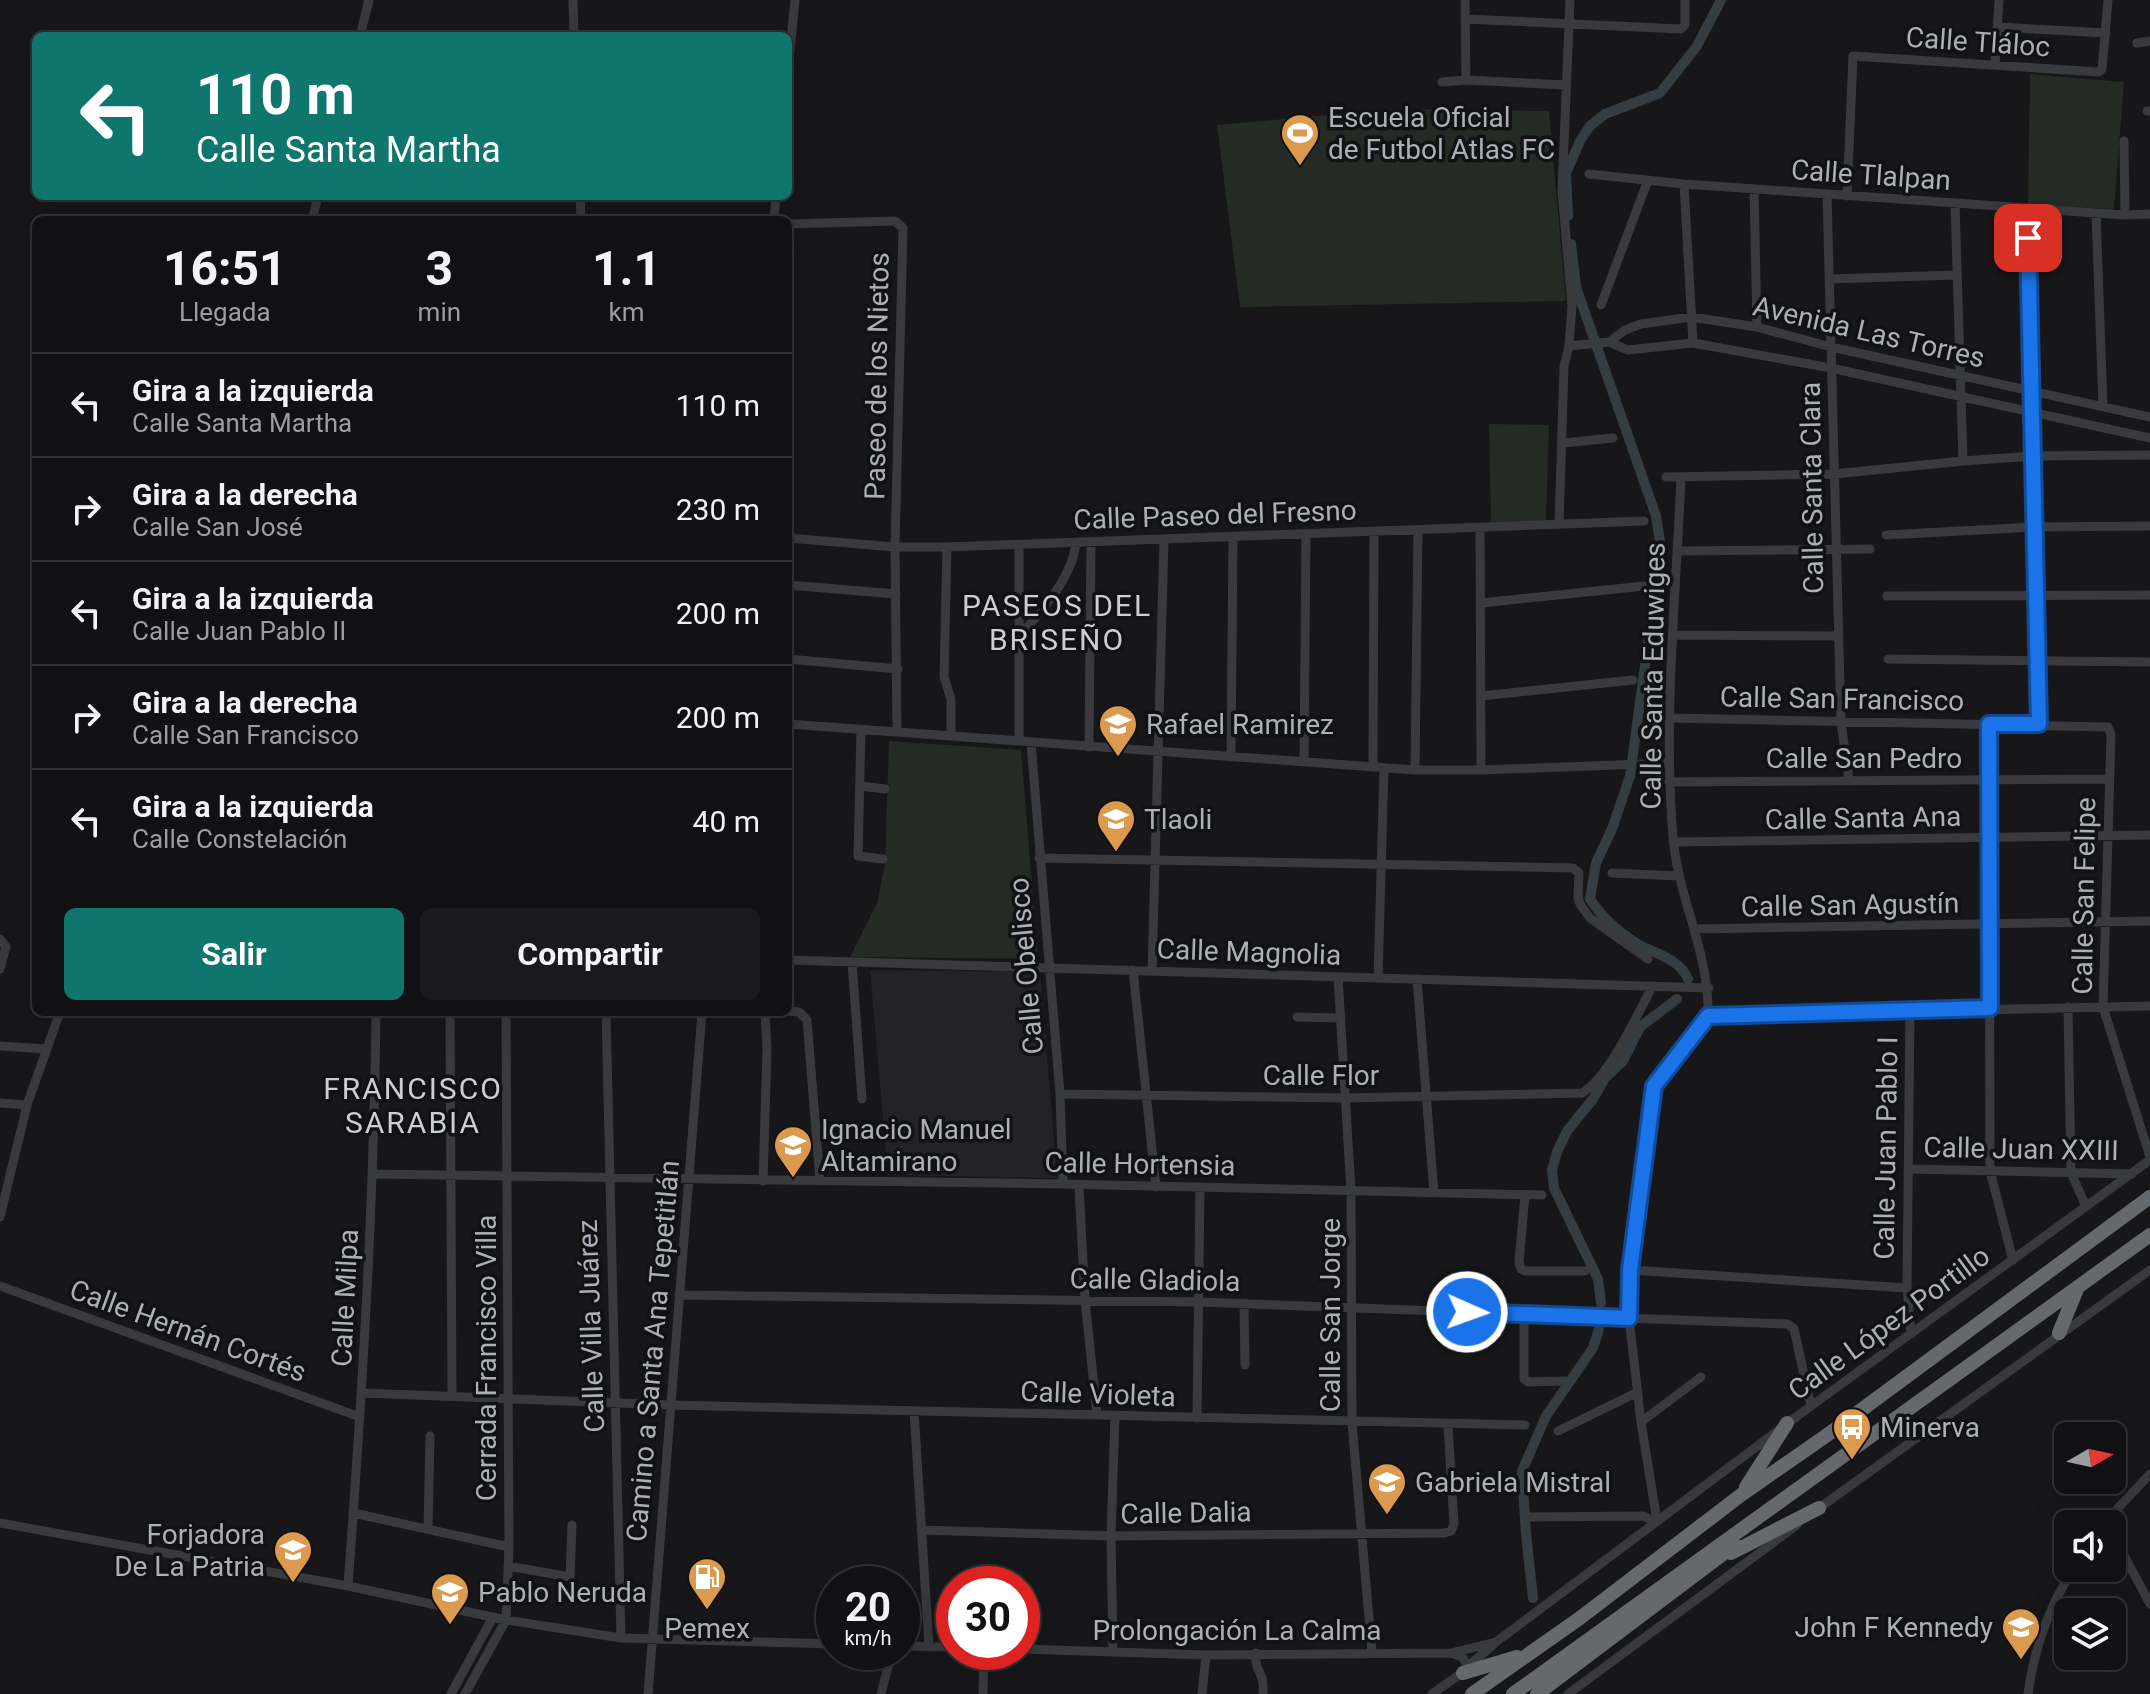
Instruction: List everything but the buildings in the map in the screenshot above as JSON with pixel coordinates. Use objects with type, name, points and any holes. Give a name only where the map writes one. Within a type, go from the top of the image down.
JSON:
[{"type":"highway","points":[[1472,1694],[1580,1618],[1741,1495],[2150,1197]]},
{"type":"highway","points":[[1513,1694],[2150,1235]]},
{"type":"highway","points":[[2059,1333],[2078,1287]]},
{"type":"highway","points":[[1741,1495],[1787,1423]]},
{"type":"highway","points":[[1537,1694],[1816,1484],[1831,1465]]},
{"type":"highway","points":[[1713,1563],[1819,1508]]},
{"type":"highway","points":[[1465,1670],[1529,1653]]},
{"type":"street","points":[[361,32],[369,0]]},
{"type":"street","points":[[573,0],[574,32]]},
{"type":"street","points":[[792,32],[795,0]]},
{"type":"street","points":[[1465,0],[1466,80]]},
{"type":"street","points":[[1559,524],[1564,366],[1572,306],[1562,191],[1570,0]]},
{"type":"street","points":[[1465,19],[1681,29],[1685,25],[1685,0]]},
{"type":"street","points":[[1995,65],[1999,0]]},
{"type":"street","points":[[1997,27],[2106,33],[2108,0]]},
{"type":"street","name":"Calle Tláloc","points":[[1847,196],[1853,56],[2101,71],[2106,33]]},
{"type":"street","points":[[2137,43],[2150,41]]},
{"type":"street","points":[[1442,82],[1466,80],[1566,85]]},
{"type":"street","points":[[2124,141],[2125,215]]},
{"type":"street","name":"Calle Tlalpan","points":[[1589,174],[1847,196],[2150,215]]},
{"type":"street","points":[[1601,305],[1648,180]]},
{"type":"street","points":[[1684,184],[1693,343]]},
{"type":"street","points":[[1754,189],[1757,327]]},
{"type":"street","name":"Calle Santa Clara","points":[[1827,194],[1841,722],[1849,780]]},
{"type":"street","points":[[1955,203],[1963,461]]},
{"type":"street","points":[[2028,208],[2039,724]]},
{"type":"street","points":[[2096,213],[2103,406]]},
{"type":"street","name":"Paseo de los Nietos","points":[[792,224],[895,221],[903,228],[895,547]]},
{"type":"street","points":[[1829,279],[1957,275]]},
{"type":"street","name":"Avenida Las Torres","points":[[1605,343],[1641,324],[1691,317],[1757,327],[1831,347],[2150,417]]},
{"type":"street","points":[[1625,330],[1628,350]]},
{"type":"street","name":"Avenida Las Torres","points":[[1569,346],[1605,343],[1628,350],[1693,343],[1831,368],[2150,438]]},
{"type":"street","points":[[1563,443],[1613,438]]},
{"type":"street","points":[[1666,477],[1834,474],[2033,456],[2150,455]]},
{"type":"street","name":"Calle Santa Eduwiges","points":[[1681,477],[1669,782],[1679,876],[1709,988],[1708,1016]]},
{"type":"street","name":"Calle Paseo del Fresno","points":[[792,538],[895,547],[947,547],[1644,521]]},
{"type":"street","points":[[1886,535],[2035,527],[2150,526]]},
{"type":"street","points":[[1480,527],[1481,770]]},
{"type":"street","points":[[1415,770],[1418,530]]},
{"type":"street","points":[[1373,767],[1374,532]]},
{"type":"street","points":[[1304,762],[1306,534]]},
{"type":"street","points":[[1231,757],[1233,537]]},
{"type":"street","points":[[1152,971],[1164,540]]},
{"type":"street","points":[[1021,634],[1044,609],[1075,556],[1076,542]]},
{"type":"street","points":[[1089,747],[1091,542]]},
{"type":"street","points":[[1019,545],[1019,741]]},
{"type":"street","points":[[895,547],[897,732]]},
{"type":"street","points":[[947,547],[944,677],[951,699],[951,736]]},
{"type":"street","points":[[1678,551],[1870,549]]},
{"type":"street","points":[[792,585],[896,594]]},
{"type":"street","points":[[1481,603],[1644,586]]},
{"type":"street","points":[[1887,596],[2150,595]]},
{"type":"street","points":[[1673,635],[1838,636]]},
{"type":"street","points":[[792,659],[898,669]]},
{"type":"street","points":[[1888,659],[2150,662]]},
{"type":"street","points":[[1481,696],[1633,680]]},
{"type":"street","name":"Calle San Francisco","points":[[1671,718],[2108,727]]},
{"type":"street","points":[[792,724],[1415,770],[1669,763]]},
{"type":"street","points":[[1989,724],[1990,1171],[2013,1260]]},
{"type":"street","name":"Calle San Felipe","points":[[2108,727],[2111,735],[2108,922],[2103,1007],[2150,1158]]},
{"type":"street","points":[[861,730],[858,856],[883,859]]},
{"type":"street","name":"Calle Obelisco","points":[[1031,743],[1060,1094],[1063,1184]]},
{"type":"street","points":[[1378,978],[1384,768]]},
{"type":"street","name":"Calle San Pedro","points":[[1669,782],[2108,779]]},
{"type":"street","points":[[860,786],[885,789]]},
{"type":"street","name":"Calle Santa Ana","points":[[1674,842],[2150,835]]},
{"type":"street","points":[[1039,858],[1573,868],[1579,873],[1580,904],[1590,918],[1648,959]]},
{"type":"street","points":[[1612,873],[1679,876]]},
{"type":"street","name":"Calle San Agustín","points":[[1694,929],[2150,921]]},
{"type":"street","points":[[0,939],[6,947],[0,969]]},
{"type":"street","name":"Calle Magnolia","points":[[792,960],[1709,988]]},
{"type":"street","points":[[852,962],[862,1099]]},
{"type":"street","points":[[1133,970],[1156,1187]]},
{"type":"street","name":"Calle San Jorge","points":[[1338,977],[1351,1191],[1352,1423],[1372,1653]]},
{"type":"street","points":[[1417,979],[1434,1193]]},
{"type":"street","name":"Calle Flor","points":[[1060,1094],[1345,1098],[1582,1093],[1613,1057],[1652,987]]},
{"type":"street","points":[[1656,1522],[1629,1318],[1630,1270],[1654,1086],[1708,1016],[2150,1006]]},
{"type":"street","points":[[2068,1007],[2071,1173],[2086,1206]]},
{"type":"street","name":"Calle Juan Pablo I","points":[[1910,1010],[1907,1288],[1911,1334]]},
{"type":"street","points":[[792,1011],[799,1012],[807,1020],[820,1181]]},
{"type":"street","points":[[0,1217],[27,1105],[59,1016]]},
{"type":"street","name":"Calle Milpa","points":[[348,1586],[374,1174],[376,1016]]},
{"type":"street","points":[[450,1016],[452,1396]]},
{"type":"street","name":"Cerrada Francisco Villa","points":[[465,1694],[506,1620],[509,1547],[506,1016]]},
{"type":"street","name":"Calle Villa Juárez","points":[[606,1016],[621,1638]]},
{"type":"street","name":"Camino a Santa Ana Tepetitlán","points":[[648,1694],[702,1016]]},
{"type":"street","points":[[763,1181],[765,1016]]},
{"type":"street","points":[[1297,1017],[1341,1018]]},
{"type":"street","points":[[0,1046],[47,1049]]},
{"type":"street","points":[[0,1103],[27,1105]]},
{"type":"street","name":"Calle López Portillo","points":[[1588,1573],[1787,1423],[2150,1158]]},
{"type":"street","name":"Calle Juan XXIII","points":[[1909,1169],[2132,1174]]},
{"type":"street","name":"Calle Hortensia","points":[[374,1174],[1542,1195]]},
{"type":"street","points":[[1079,1186],[1085,1300],[1097,1415]]},
{"type":"street","points":[[1197,1418],[1200,1188]]},
{"type":"street","points":[[1525,1195],[1521,1269],[1585,1271]]},
{"type":"street","points":[[1630,1270],[1907,1288]]},
{"type":"street","points":[[1568,1694],[2059,1333],[2077,1324],[2150,1270]]},
{"type":"street","name":"Calle Hernán Cortés","points":[[0,1286],[360,1417]]},
{"type":"street","name":"Calle Gladiola","points":[[679,1295],[1199,1302],[1791,1326],[1811,1406]]},
{"type":"street","points":[[1244,1304],[1245,1365]]},
{"type":"street","points":[[1524,1314],[1524,1380],[1566,1381]]},
{"type":"street","points":[[1641,1422],[1701,1377]]},
{"type":"street","points":[[1558,1431],[1638,1392]]},
{"type":"street","points":[[362,1393],[670,1405]]},
{"type":"street","name":"Calle Violeta","points":[[670,1405],[1525,1425]]},
{"type":"street","points":[[914,1411],[929,1647]]},
{"type":"street","points":[[1113,1652],[1111,1536],[1115,1416]]},
{"type":"street","name":"Calle Dalia","points":[[922,1530],[1111,1536],[1451,1531],[1454,1524],[1448,1425]]},
{"type":"street","points":[[428,1529],[430,1436]]},
{"type":"street","points":[[2117,1510],[2150,1474]]},
{"type":"street","points":[[353,1513],[509,1547]]},
{"type":"street","points":[[1530,1517],[1644,1516],[1656,1522]]},
{"type":"street","points":[[0,1523],[348,1586],[506,1620],[621,1638],[816,1644]]},
{"type":"street","points":[[508,1566],[570,1577],[573,1573],[572,1525]]},
{"type":"street","points":[[2126,1559],[2150,1604]]},
{"type":"street","name":"Prolongación La Calma","points":[[1040,1650],[1206,1655],[1451,1653],[1496,1642],[1588,1573]]},
{"type":"street","points":[[2028,1694],[2033,1659],[2066,1582]]},
{"type":"street","points":[[451,1694],[493,1617]]},
{"type":"street","points":[[1432,1694],[1496,1642]]},
{"type":"street","points":[[920,1647],[936,1647]]},
{"type":"street","points":[[1256,1653],[1257,1670],[1262,1672],[1264,1679],[1263,1694]]},
{"type":"street","points":[[1451,1653],[1462,1657],[1465,1670]]},
{"type":"street","points":[[1202,1694],[1206,1655]]},
{"type":"street","points":[[881,1694],[887,1670]]},
{"type":"street","points":[[983,1694],[984,1670]]},
{"type":"shaded area","points":[[2030,74],[2124,82],[2114,209],[2028,205]]},
{"type":"shaded area","points":[[1396,109],[1549,111],[1566,301],[1240,307],[1217,125]]},
{"type":"shaded area","points":[[1489,424],[1549,425],[1546,521],[1491,524]]},
{"type":"shaded area","points":[[889,741],[1021,750],[1038,959],[850,957],[877,903],[885,864]]},
{"type":"shaded area","points":[[870,970],[1040,972],[1057,1178],[888,1175]]},
{"type":"waterway","points":[[1568,216],[1566,173],[1590,126],[1605,114],[1660,93],[1697,46],[1721,0]]},
{"type":"waterway","points":[[1571,244],[1576,287],[1656,516],[1661,548],[1630,776],[1612,829],[1596,863],[1590,899],[1617,929],[1636,943],[1673,961],[1688,979]]},
{"type":"waterway","points":[[1601,1303],[1598,1279],[1554,1188],[1552,1170],[1567,1131],[1593,1099],[1605,1078],[1623,1061],[1640,1027],[1677,999]]},
{"type":"waterway","points":[[1533,1598],[1522,1471],[1546,1416],[1593,1348],[1599,1329]]},
{"type":"place","name":"Escuela Oficial de Futbol Atlas FC","points":[[1300,167]]},
{"type":"place","name":"Rafael Ramirez","points":[[1118,758]]},
{"type":"place","name":"Tlaoli","points":[[1116,853]]},
{"type":"place","name":"Ignacio Manuel Altamirano","points":[[793,1179]]},
{"type":"place","name":"Minerva","points":[[1852,1461]]},
{"type":"place","name":"Gabriela Mistral","points":[[1387,1516]]},
{"type":"place","name":"Forjadora De La Patria","points":[[293,1584]]},
{"type":"place","name":"Pemex","points":[[707,1611]]},
{"type":"place","name":"Pablo Neruda","points":[[450,1626]]},
{"type":"place","name":"John F Kennedy","points":[[2021,1661]]},
{"type":"district","name":"PASEOS DEL BRISEÑO","points":[[1057,622]]},
{"type":"district","name":"FRANCISCO SARABIA","points":[[413,1105]]},
{"type":"route","points":[[1467,1312],[1629,1318],[1630,1270],[1652,1093],[1654,1086],[1708,1016],[1990,1008],[1989,724],[2039,724],[2028,238]]}]
